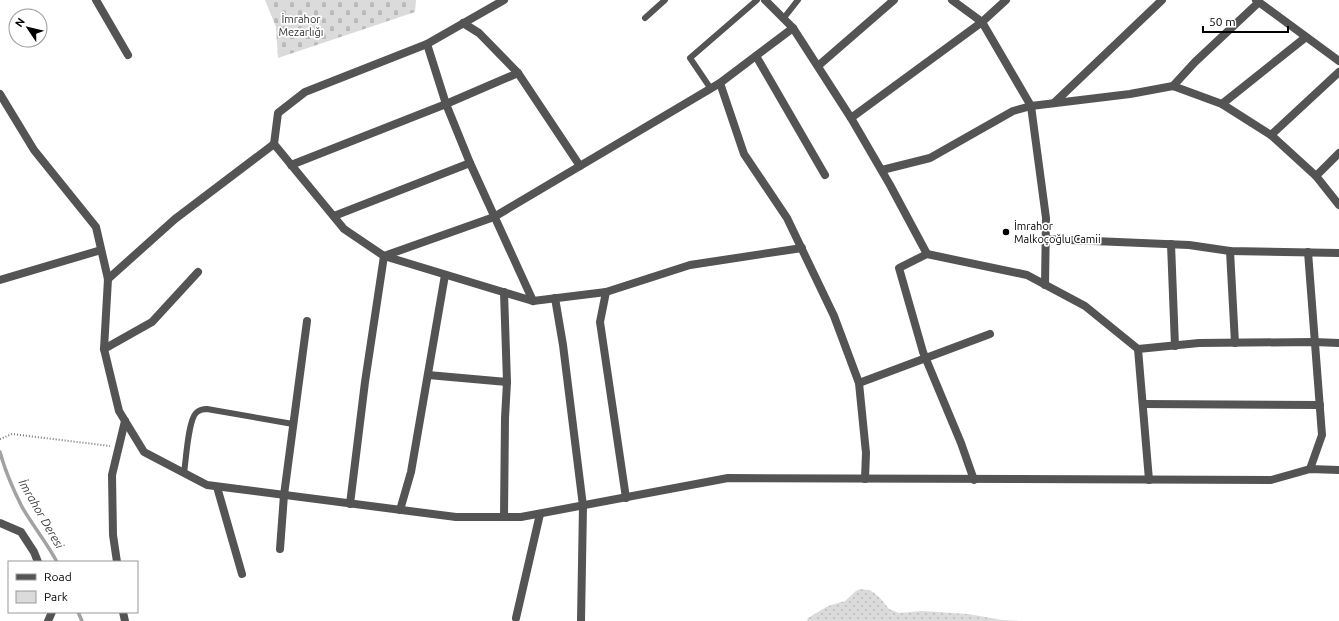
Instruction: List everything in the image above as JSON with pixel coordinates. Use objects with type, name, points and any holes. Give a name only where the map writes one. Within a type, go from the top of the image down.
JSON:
[{"type":"street","points":[[96,0],[128,55]]},
{"type":"street","points":[[108,279],[175,219],[274,144],[278,113],[305,92],[426,44],[504,0]]},
{"type":"street","points":[[765,0],[793,28],[818,66],[882,170],[927,254]]},
{"type":"street","points":[[818,66],[894,0]]},
{"type":"street","points":[[952,0],[982,22],[1031,106],[1046,218],[1046,285]]},
{"type":"street","points":[[851,118],[982,22],[1006,0]]},
{"type":"street","points":[[1054,103],[1162,0]]},
{"type":"street","points":[[1173,86],[1257,1],[1339,61]]},
{"type":"street","points":[[463,23],[479,33],[518,73],[580,166]]},
{"type":"street","points":[[384,256],[494,216],[711,89],[793,28]]},
{"type":"street","points":[[1222,104],[1306,37]]},
{"type":"street","points":[[426,44],[446,104],[470,163],[533,301]]},
{"type":"street","points":[[756,56],[825,175]]},
{"type":"street","points":[[1270,135],[1339,72]]},
{"type":"street","points":[[291,165],[446,104],[518,73]]},
{"type":"street","points":[[720,83],[744,154],[787,218],[834,316],[859,383],[866,453],[865,479]]},
{"type":"street","points":[[882,170],[930,158],[1013,111],[1031,106],[1130,94],[1173,86],[1222,104],[1270,135],[1316,176],[1339,205]]},
{"type":"street","points":[[0,94],[34,150],[96,227],[108,279],[104,349],[119,410],[144,452],[207,485],[456,517],[521,517],[728,478],[1271,480],[1310,469],[1339,470]]},
{"type":"street","points":[[274,144],[344,229],[384,256],[533,301],[606,292],[690,265],[802,248]]},
{"type":"street","points":[[1316,176],[1339,154]]},
{"type":"street","points":[[334,216],[470,163]]},
{"type":"street","points":[[1046,239],[1189,245],[1230,251],[1339,253]]},
{"type":"street","points":[[1171,244],[1175,346]]},
{"type":"street","points":[[0,280],[101,250]]},
{"type":"street","points":[[1230,251],[1235,343]]},
{"type":"street","points":[[1308,252],[1322,435],[1310,469]]},
{"type":"street","points":[[974,480],[925,359],[899,268],[927,254],[1027,275],[1085,306],[1138,349],[1199,343],[1339,343]]},
{"type":"street","points":[[350,504],[365,382],[384,256]]},
{"type":"street","points":[[104,349],[152,322],[198,272]]},
{"type":"street","points":[[400,510],[411,472],[445,275]]},
{"type":"street","points":[[504,292],[507,382],[504,517]]},
{"type":"street","points":[[606,292],[600,322],[626,498]]},
{"type":"street","points":[[555,298],[563,345],[583,506],[581,621]]},
{"type":"street","points":[[280,549],[284,495],[307,321]]},
{"type":"street","points":[[859,383],[990,334]]},
{"type":"street","points":[[1138,349],[1148,480]]},
{"type":"street","points":[[428,375],[507,382]]},
{"type":"street","points":[[1143,404],[1320,405]]},
{"type":"street","points":[[117,561],[113,535],[112,475],[125,421]]},
{"type":"street","points":[[217,487],[242,574]]},
{"type":"street","points":[[516,618],[540,514]]},
{"type":"street","points":[[0,523],[21,532],[34,552],[38,561]]},
{"type":"lane","points":[[645,18],[665,0]]},
{"type":"lane","points":[[711,89],[690,58],[757,0]]},
{"type":"lane","points":[[783,19],[798,0]]},
{"type":"lane","points":[[184,473],[191,422],[195,413],[199,410],[208,409],[294,424]]},
{"type":"path","points":[[0,439],[12,434],[119,447]]},
{"type":"green space","name":"İmrahor Mezarlığı","points":[[265,0],[416,0],[415,12],[278,58],[276,27]]},
{"type":"green space","points":[[860,589],[873,592],[889,609],[899,613],[922,611],[968,614],[1002,620],[1024,621],[807,621],[808,618],[828,606],[845,601]]},
{"type":"waterway","name":"İmrahor Deresi","points":[[0,452],[4,466],[22,507],[56,561]]},
{"type":"waterway","name":"İmrahor Deresi","points":[[78,613],[82,621]]},
{"type":"place","name":"İmrahor Malkoçoğlu Camii","points":[[1006,232]]}]
